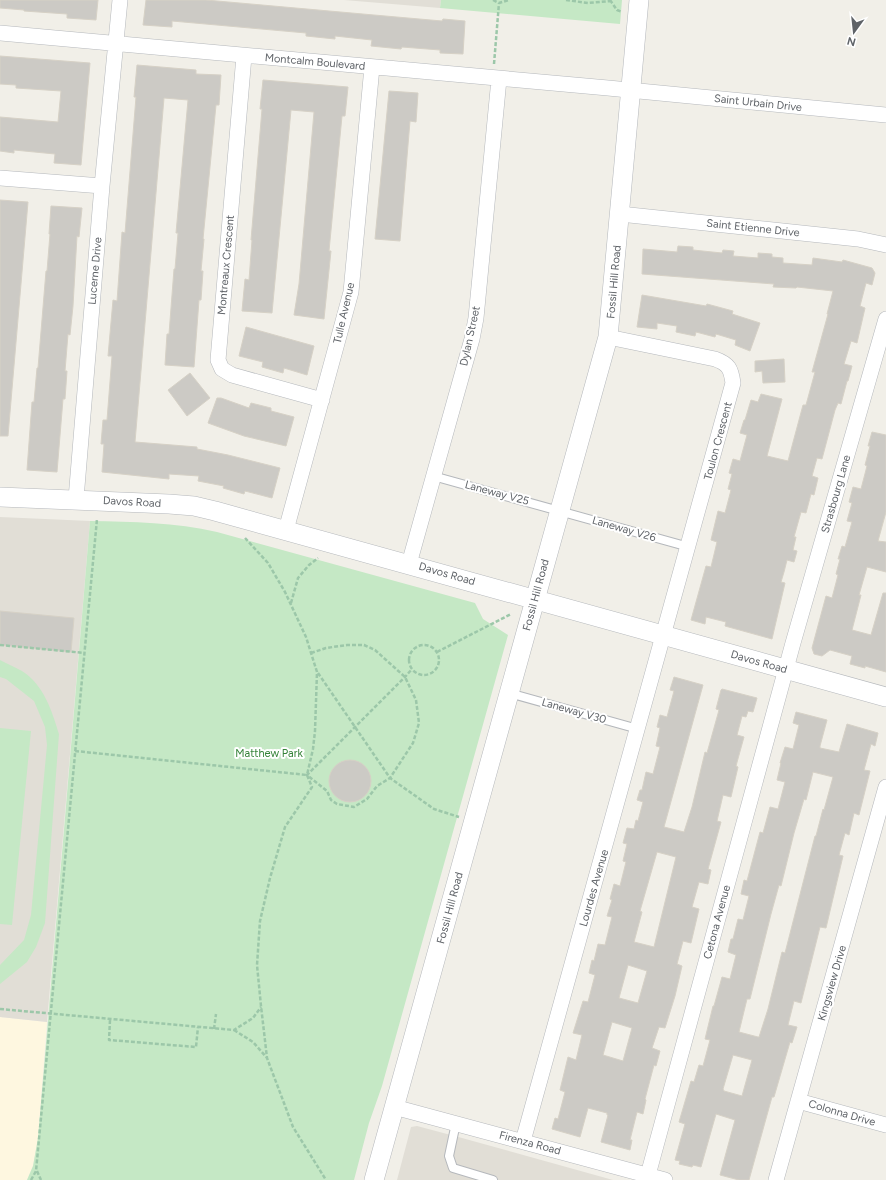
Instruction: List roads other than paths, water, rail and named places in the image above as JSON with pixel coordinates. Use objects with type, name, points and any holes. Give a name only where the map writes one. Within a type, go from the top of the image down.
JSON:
[{"type":"street","name":"Lucerne Drive","points":[[76,499],[102,186],[120,0]]},
{"type":"street","name":"Fossil Hill Road","points":[[374,1180],[608,337],[639,0]]},
{"type":"street","name":"Montcalm Boulevard","points":[[0,33],[372,67],[496,72],[631,90]]},
{"type":"street","name":"Montreaux Crescent","points":[[244,56],[218,360],[222,369],[232,375],[322,400]]},
{"type":"street","name":"Tulle Avenue","points":[[286,530],[351,292],[372,67]]},
{"type":"street","name":"Dylan Street","points":[[409,564],[472,339],[476,318],[496,72]]},
{"type":"street","name":"Saint Urbain Drive","points":[[631,90],[886,115]]},
{"type":"street","points":[[0,178],[102,186]]},
{"type":"street","name":"Saint Etienne Drive","points":[[620,214],[858,239],[886,245]]},
{"type":"street","name":"Strasbourg Lane","points":[[786,669],[886,320]]},
{"type":"street","name":"Toulon Crescent","points":[[608,337],[715,359],[724,362],[731,370],[733,383],[731,393],[664,635]]},
{"type":"street","name":"Davos Road","points":[[0,497],[76,499],[194,506],[286,530],[886,697]]},
{"type":"street","name":"Lourdes Avenue","points":[[524,1141],[664,635]]},
{"type":"street","name":"Cetona Avenue","points":[[648,1178],[786,669]]},
{"type":"street","name":"Kingsview Drive","points":[[776,1180],[886,786]]},
{"type":"street","name":"Colonna Drive","points":[[798,1101],[886,1125]]},
{"type":"street","name":"Firenza Road","points":[[394,1107],[524,1141],[648,1178],[665,1180]]},
{"type":"lane","name":"Laneway V25","points":[[433,476],[560,511]]},
{"type":"lane","name":"Laneway V26","points":[[560,511],[689,547]]},
{"type":"lane","name":"Laneway V30","points":[[509,693],[638,729]]},
{"type":"lane","points":[[456,1123],[449,1156],[453,1168],[492,1180]]},
{"type":"park label","name":"Matthew Park","points":[[269,753]]}]
